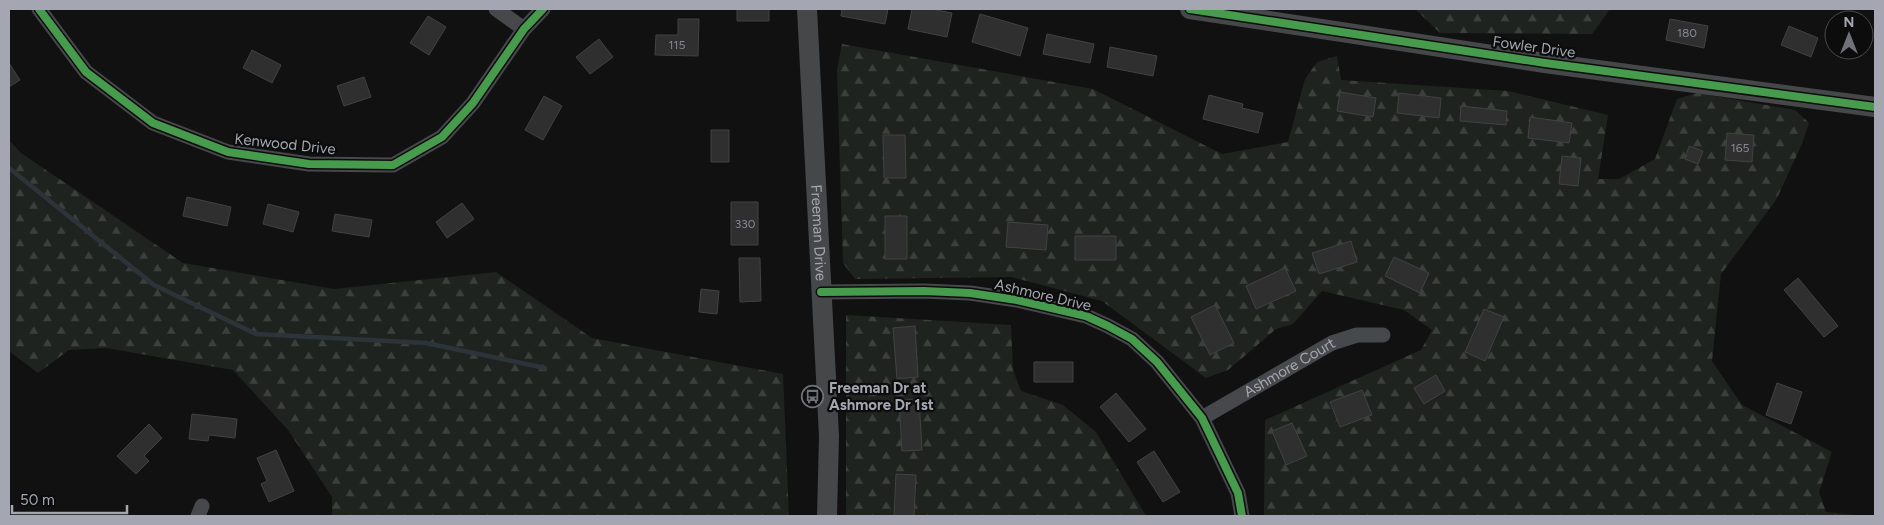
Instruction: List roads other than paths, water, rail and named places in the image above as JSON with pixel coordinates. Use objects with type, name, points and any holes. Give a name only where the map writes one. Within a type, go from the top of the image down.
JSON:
[{"type":"street","name":"Kenwood Drive","points":[[39,9],[86,72],[153,123],[228,152],[309,164],[393,165],[442,137],[473,102],[524,29],[544,9]]},
{"type":"street","points":[[496,9],[524,29]]},
{"type":"street","name":"Freeman Drive","points":[[807,9],[829,436],[827,516]]},
{"type":"street","name":"Fowler Drive","points":[[1190,9],[1546,63],[1875,107]]},
{"type":"street","name":"Ashmore Drive","points":[[821,292],[924,290],[970,293],[1017,300],[1086,316],[1132,339],[1157,362],[1202,418],[1238,493],[1242,516]]},
{"type":"street","name":"Ashmore Court","points":[[1202,418],[1332,343],[1357,335],[1383,335]]},
{"type":"waterway","points":[[9,168],[154,285],[256,334],[426,343],[545,368]]},
{"type":"place","name":"Freeman Dr at Ashmore Dr 1st","points":[[813,397]]}]
